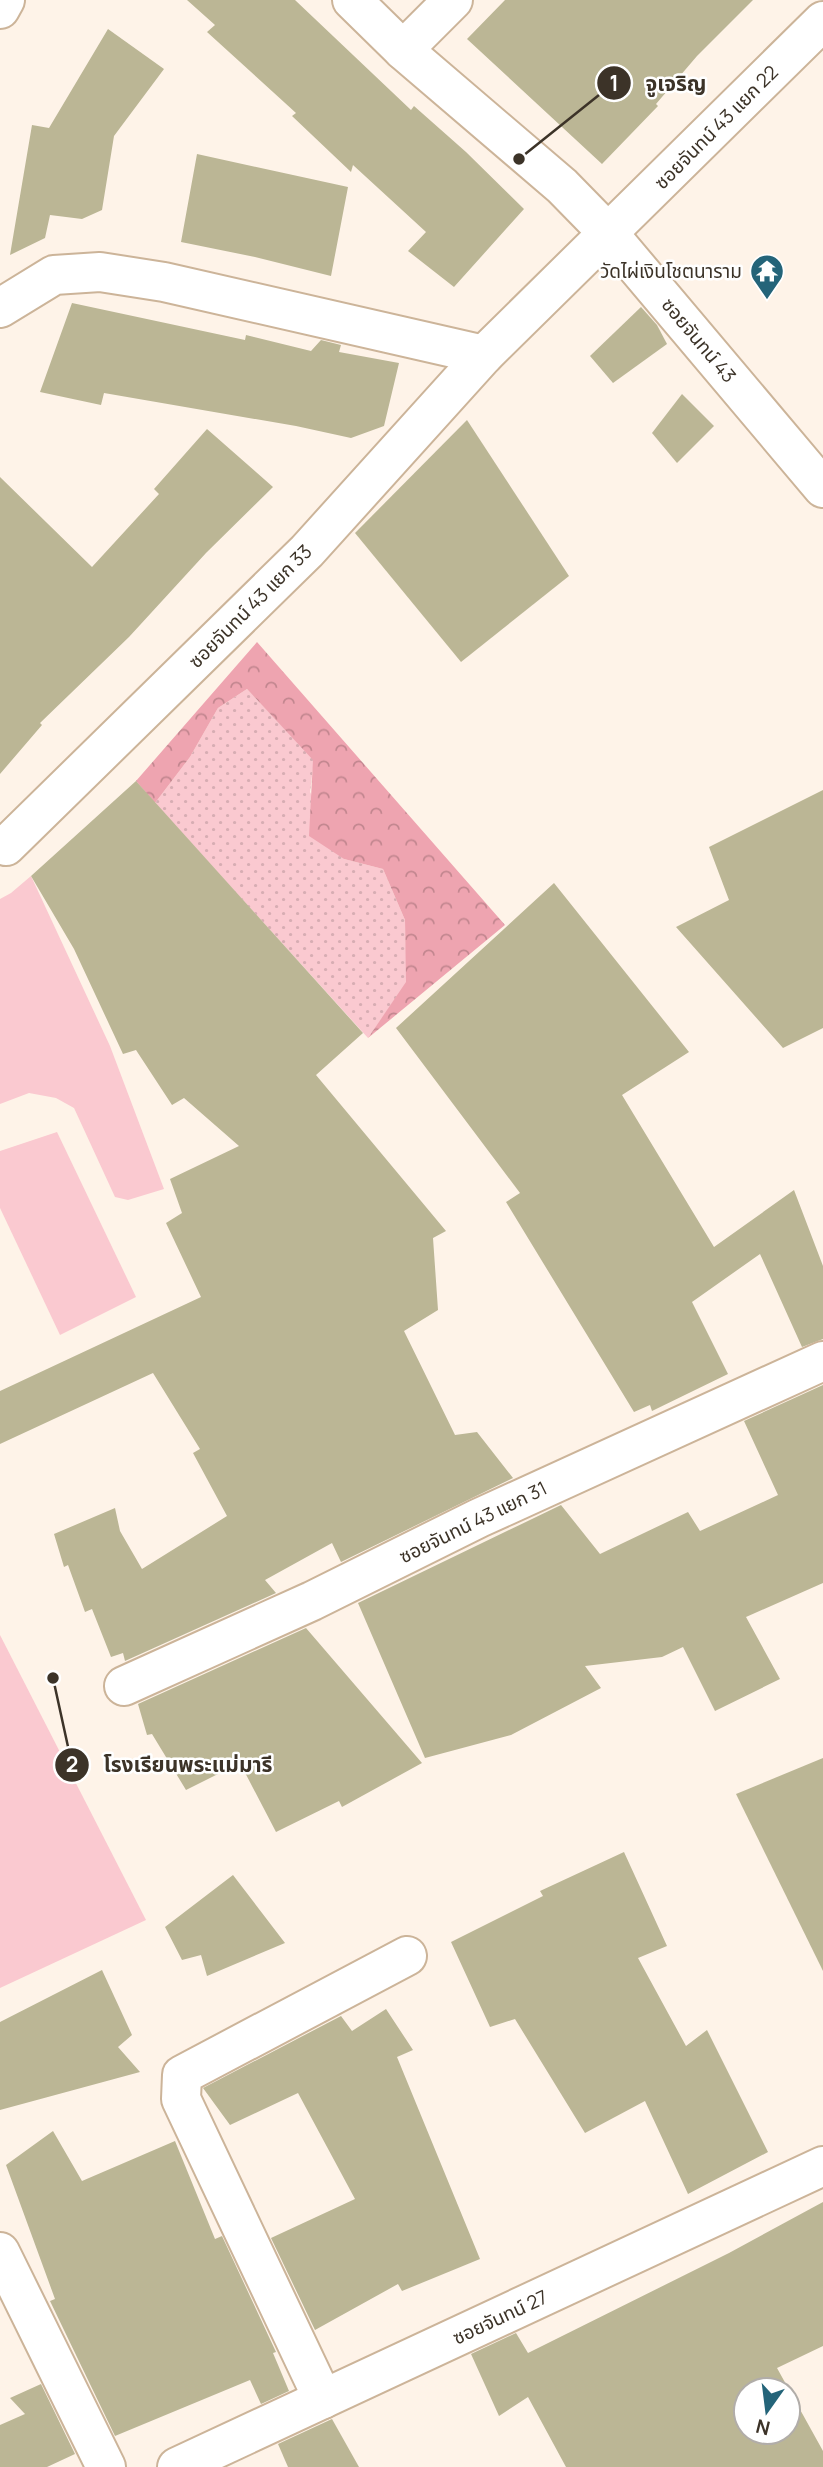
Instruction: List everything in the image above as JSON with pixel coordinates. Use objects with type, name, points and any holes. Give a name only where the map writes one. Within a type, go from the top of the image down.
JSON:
[{"type":"street","points":[[0,9],[5,0]]},
{"type":"street","name":"ซอยจันทน์ 43","points":[[352,0],[403,50],[562,186],[608,233],[823,488]]},
{"type":"street","points":[[403,50],[453,0]]},
{"type":"street","name":"ซอยจันทน์ 43 แยก 22","points":[[608,233],[823,21]]},
{"type":"street","name":"ซอยจันทน์ 43 แยก 33","points":[[6,846],[307,551],[484,355],[608,233]]},
{"type":"street","points":[[0,309],[54,275],[100,272],[164,282],[484,355]]},
{"type":"street","name":"ซอยจันทน์ 43 แยก 31","points":[[124,1686],[312,1601],[479,1518],[823,1361]]},
{"type":"street","points":[[323,2399],[181,2099],[182,2075],[407,1956]]},
{"type":"street","name":"ซอยจันทน์ 27","points":[[177,2467],[823,2166]]},
{"type":"street","points":[[0,2252],[106,2467]]},
{"type":"shaded area","points":[[247,689],[314,760],[310,792],[344,859],[383,869],[405,920],[407,982],[368,1038],[155,803],[190,757],[218,708]]},
{"type":"shaded area","points":[[31,876],[110,1046],[164,1189],[128,1200],[115,1197],[74,1108],[56,1098],[29,1093],[0,1104],[0,899]]},
{"type":"shaded area","points":[[57,1132],[136,1297],[60,1335],[0,1208],[0,1151]]},
{"type":"shaded area","points":[[0,1635],[146,1920],[0,1988]]},
{"type":"green space","points":[[257,642],[505,925],[368,1038],[406,982],[405,920],[383,869],[344,859],[309,836],[313,760],[247,689],[218,708],[190,757],[155,803],[136,781]]},
{"type":"building","points":[[187,0],[295,0],[411,110],[414,106],[524,209],[454,287],[408,251],[426,232],[353,165],[351,172],[292,116],[296,113],[207,32],[215,25]]},
{"type":"building","points":[[505,0],[753,0],[697,56],[656,104],[658,106],[602,164],[467,39]]},
{"type":"building","points":[[108,29],[164,69],[114,136],[102,210],[82,219],[50,215],[45,238],[10,255],[32,125],[49,128]]},
{"type":"building","points":[[197,154],[348,187],[331,276],[181,242]]},
{"type":"building","points":[[72,303],[245,340],[246,335],[311,351],[321,340],[341,345],[339,352],[399,363],[384,426],[351,438],[104,393],[101,405],[40,392]]},
{"type":"building","points":[[641,307],[657,325],[667,344],[613,383],[590,356]]},
{"type":"building","points":[[682,394],[714,426],[677,463],[652,433]]},
{"type":"building","points":[[467,420],[569,576],[461,662],[355,533]]},
{"type":"building","points":[[207,429],[273,487],[206,553],[129,637],[40,723],[42,725],[0,774],[0,477],[92,567],[159,494],[154,489]]},
{"type":"building","points":[[136,781],[363,1033],[316,1075],[446,1231],[433,1238],[438,1310],[404,1331],[455,1435],[477,1432],[513,1478],[341,1562],[332,1543],[265,1580],[276,1593],[125,1661],[123,1653],[111,1657],[92,1609],[85,1612],[68,1565],[64,1567],[54,1534],[115,1508],[120,1531],[142,1569],[227,1516],[193,1453],[200,1449],[153,1373],[0,1444],[0,1391],[201,1297],[166,1223],[182,1213],[170,1179],[239,1146],[184,1098],[172,1105],[136,1050],[123,1054],[74,949],[31,876]]},
{"type":"building","points":[[823,790],[823,1028],[783,1048],[676,927],[729,900],[709,847]]},
{"type":"building","points":[[554,883],[689,1052],[622,1095],[714,1247],[794,1190],[823,1266],[823,1339],[802,1347],[760,1254],[692,1302],[728,1374],[652,1411],[650,1405],[634,1412],[506,1202],[520,1193],[396,1028]]},
{"type":"building","points":[[823,1385],[823,1583],[746,1617],[780,1679],[715,1711],[683,1647],[662,1657],[585,1666],[601,1688],[511,1735],[425,1758],[358,1603],[561,1505],[600,1554],[688,1512],[700,1531],[778,1495],[744,1421]]},
{"type":"building","points":[[306,1628],[422,1763],[342,1807],[339,1801],[276,1832],[240,1763],[186,1790],[152,1734],[147,1735],[138,1704]]},
{"type":"building","points":[[823,1758],[823,1971],[736,1794]]},
{"type":"building","points":[[624,1852],[667,1946],[638,1958],[686,2046],[707,2030],[768,2152],[688,2194],[645,2101],[585,2133],[515,2019],[490,2027],[451,1942],[543,1896],[540,1891]]},
{"type":"building","points":[[233,1875],[285,1943],[207,1976],[201,1955],[182,1960],[165,1927]]},
{"type":"building","points":[[102,1970],[132,2035],[118,2047],[140,2072],[0,2110],[0,2022]]},
{"type":"building","points":[[386,2009],[413,2050],[397,2057],[480,2259],[402,2291],[398,2284],[315,2330],[271,2238],[355,2199],[298,2093],[230,2125],[203,2088],[341,2016],[352,2031]]},
{"type":"building","points":[[53,2131],[82,2181],[175,2141],[215,2239],[222,2236],[276,2352],[273,2353],[289,2391],[261,2404],[250,2380],[115,2436],[50,2301],[55,2299],[6,2165]]},
{"type":"building","points":[[823,2202],[823,2346],[777,2368],[781,2376],[732,2376],[732,2446],[802,2446],[802,2413],[823,2451],[823,2467],[566,2467],[528,2397],[499,2416],[471,2354],[516,2333],[528,2353],[729,2253]]},
{"type":"building","points":[[41,2384],[75,2454],[47,2467],[0,2467],[0,2425],[25,2414],[10,2398]]},
{"type":"building","points":[[332,2419],[359,2467],[288,2467],[278,2444]]},
{"type":"place","name":"จูเจริญ","points":[[519,159]]},
{"type":"place","name":"วัดไผ่เงินโชตนาราม","points":[[767,301]]},
{"type":"place","name":"โรงเรียนพระแม่มารี","points":[[53,1678]]}]
